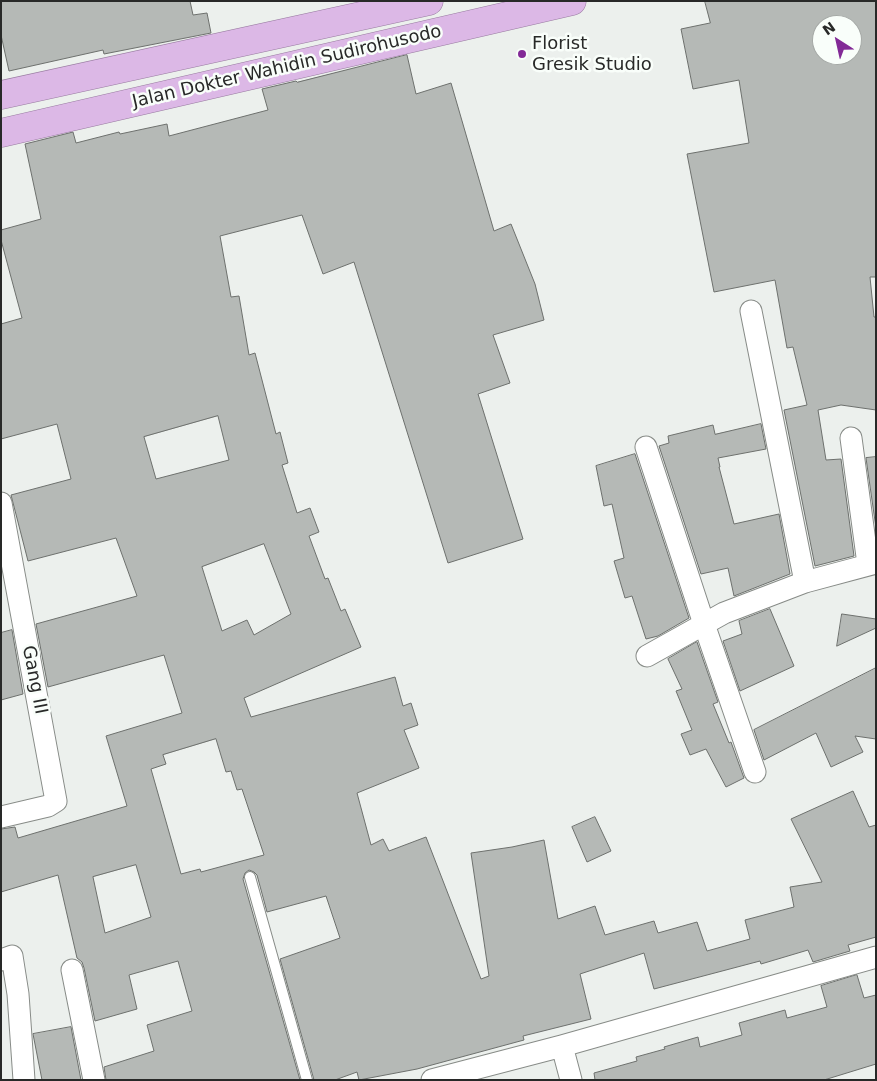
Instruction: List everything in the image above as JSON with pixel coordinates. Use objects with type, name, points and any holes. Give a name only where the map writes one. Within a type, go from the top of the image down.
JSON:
[{"type":"highway","name":"Jalan Dokter Wahidin Sudirohusodo","points":[[1,95],[429,1]]},
{"type":"highway","name":"Jalan Dokter Wahidin Sudirohusodo","points":[[1,133],[572,1]]},
{"type":"street","points":[[751,311],[805,582]]},
{"type":"street","points":[[647,656],[724,613],[805,582],[872,563],[851,438]]},
{"type":"street","points":[[646,448],[755,772]]},
{"type":"street","name":"Gang III","points":[[1,503],[56,801],[48,806],[1,817]]},
{"type":"street","points":[[1,960],[12,956],[18,994],[24,1080]]},
{"type":"street","points":[[432,1080],[562,1046],[876,957]]},
{"type":"street","points":[[72,970],[94,1080]]},
{"type":"street","points":[[562,1046],[572,1080]]},
{"type":"lane","points":[[250,877],[307,1080]]},
{"type":"building","points":[[1,1],[190,1],[193,15],[207,13],[211,33],[104,54],[103,50],[9,71],[1,35]]},
{"type":"building","points":[[705,1],[876,1],[876,277],[870,277],[874,317],[876,317],[876,410],[841,405],[818,410],[826,460],[841,459],[854,556],[815,566],[784,410],[807,405],[793,347],[787,348],[775,280],[714,292],[687,154],[749,143],[739,80],[693,89],[681,29],[710,23]]},
{"type":"building","points":[[407,55],[416,94],[451,83],[494,231],[511,224],[535,284],[544,320],[493,335],[510,383],[478,394],[523,539],[448,563],[354,262],[323,274],[302,215],[220,236],[231,297],[239,296],[249,355],[255,353],[276,434],[280,432],[288,463],[282,465],[297,513],[310,508],[319,532],[309,536],[325,579],[328,578],[341,611],[345,609],[361,647],[244,698],[251,717],[395,677],[403,706],[411,703],[418,725],[404,730],[419,768],[357,793],[371,845],[383,839],[389,851],[426,837],[481,979],[489,976],[471,853],[544,840],[558,919],[595,906],[605,935],[654,921],[658,933],[697,922],[707,951],[750,939],[745,920],[794,907],[790,887],[822,882],[791,819],[853,791],[869,827],[876,825],[876,937],[848,945],[850,951],[813,962],[808,950],[761,964],[760,961],[654,989],[644,953],[580,974],[591,1019],[523,1036],[524,1040],[417,1069],[359,1080],[357,1072],[335,1080],[314,1080],[280,959],[340,938],[326,896],[267,912],[257,875],[249,870],[245,873],[243,879],[300,1080],[106,1080],[104,1067],[154,1051],[147,1025],[192,1011],[178,961],[129,975],[137,1009],[95,1021],[84,968],[82,962],[77,958],[58,875],[1,892],[1,829],[15,827],[18,838],[127,806],[106,736],[182,713],[164,655],[48,687],[36,624],[137,596],[116,538],[28,561],[11,495],[71,479],[57,424],[1,439],[1,324],[22,318],[1,240],[1,230],[41,219],[25,144],[73,132],[76,143],[119,132],[120,134],[167,124],[169,136],[268,110],[262,89]],"holes":[[[218,416],[229,460],[156,479],[144,437]],[[264,544],[291,614],[254,635],[247,620],[222,631],[202,567]],[[216,739],[226,772],[231,771],[237,790],[242,789],[264,855],[201,872],[200,869],[181,874],[151,769],[166,764],[163,755]],[[136,865],[151,917],[105,933],[93,877]]]},
{"type":"building","points":[[761,424],[766,449],[718,458],[719,467],[734,524],[779,514],[790,574],[734,596],[728,568],[701,574],[659,446],[669,443],[668,436],[713,425],[715,434]]},
{"type":"building","points":[[635,454],[689,618],[658,636],[646,639],[632,596],[625,598],[614,561],[624,558],[612,504],[604,506],[596,466]]},
{"type":"building","points":[[876,457],[876,528],[866,458]]},
{"type":"building","points":[[770,609],[794,666],[740,691],[723,641],[742,634],[739,621]]},
{"type":"building","points":[[842,614],[876,619],[876,628],[837,646]]},
{"type":"building","points":[[12,630],[23,694],[1,700],[1,633]]},
{"type":"building","points":[[697,642],[718,702],[713,704],[729,743],[731,742],[744,778],[726,787],[706,749],[690,755],[681,734],[692,730],[676,691],[682,689],[668,659]]},
{"type":"building","points":[[876,668],[876,739],[855,736],[863,752],[831,767],[816,733],[764,760],[754,730]]},
{"type":"building","points":[[595,817],[611,851],[587,862],[572,827]]},
{"type":"building","points":[[857,975],[864,998],[876,995],[876,1064],[824,1080],[595,1080],[594,1073],[637,1061],[636,1057],[665,1049],[664,1047],[698,1037],[700,1047],[742,1035],[739,1023],[785,1010],[787,1018],[827,1007],[821,986]]},
{"type":"building","points":[[71,1027],[81,1080],[42,1080],[33,1034]]},
{"type":"place","name":"Florist Gresik Studio","points":[[522,54]]}]
